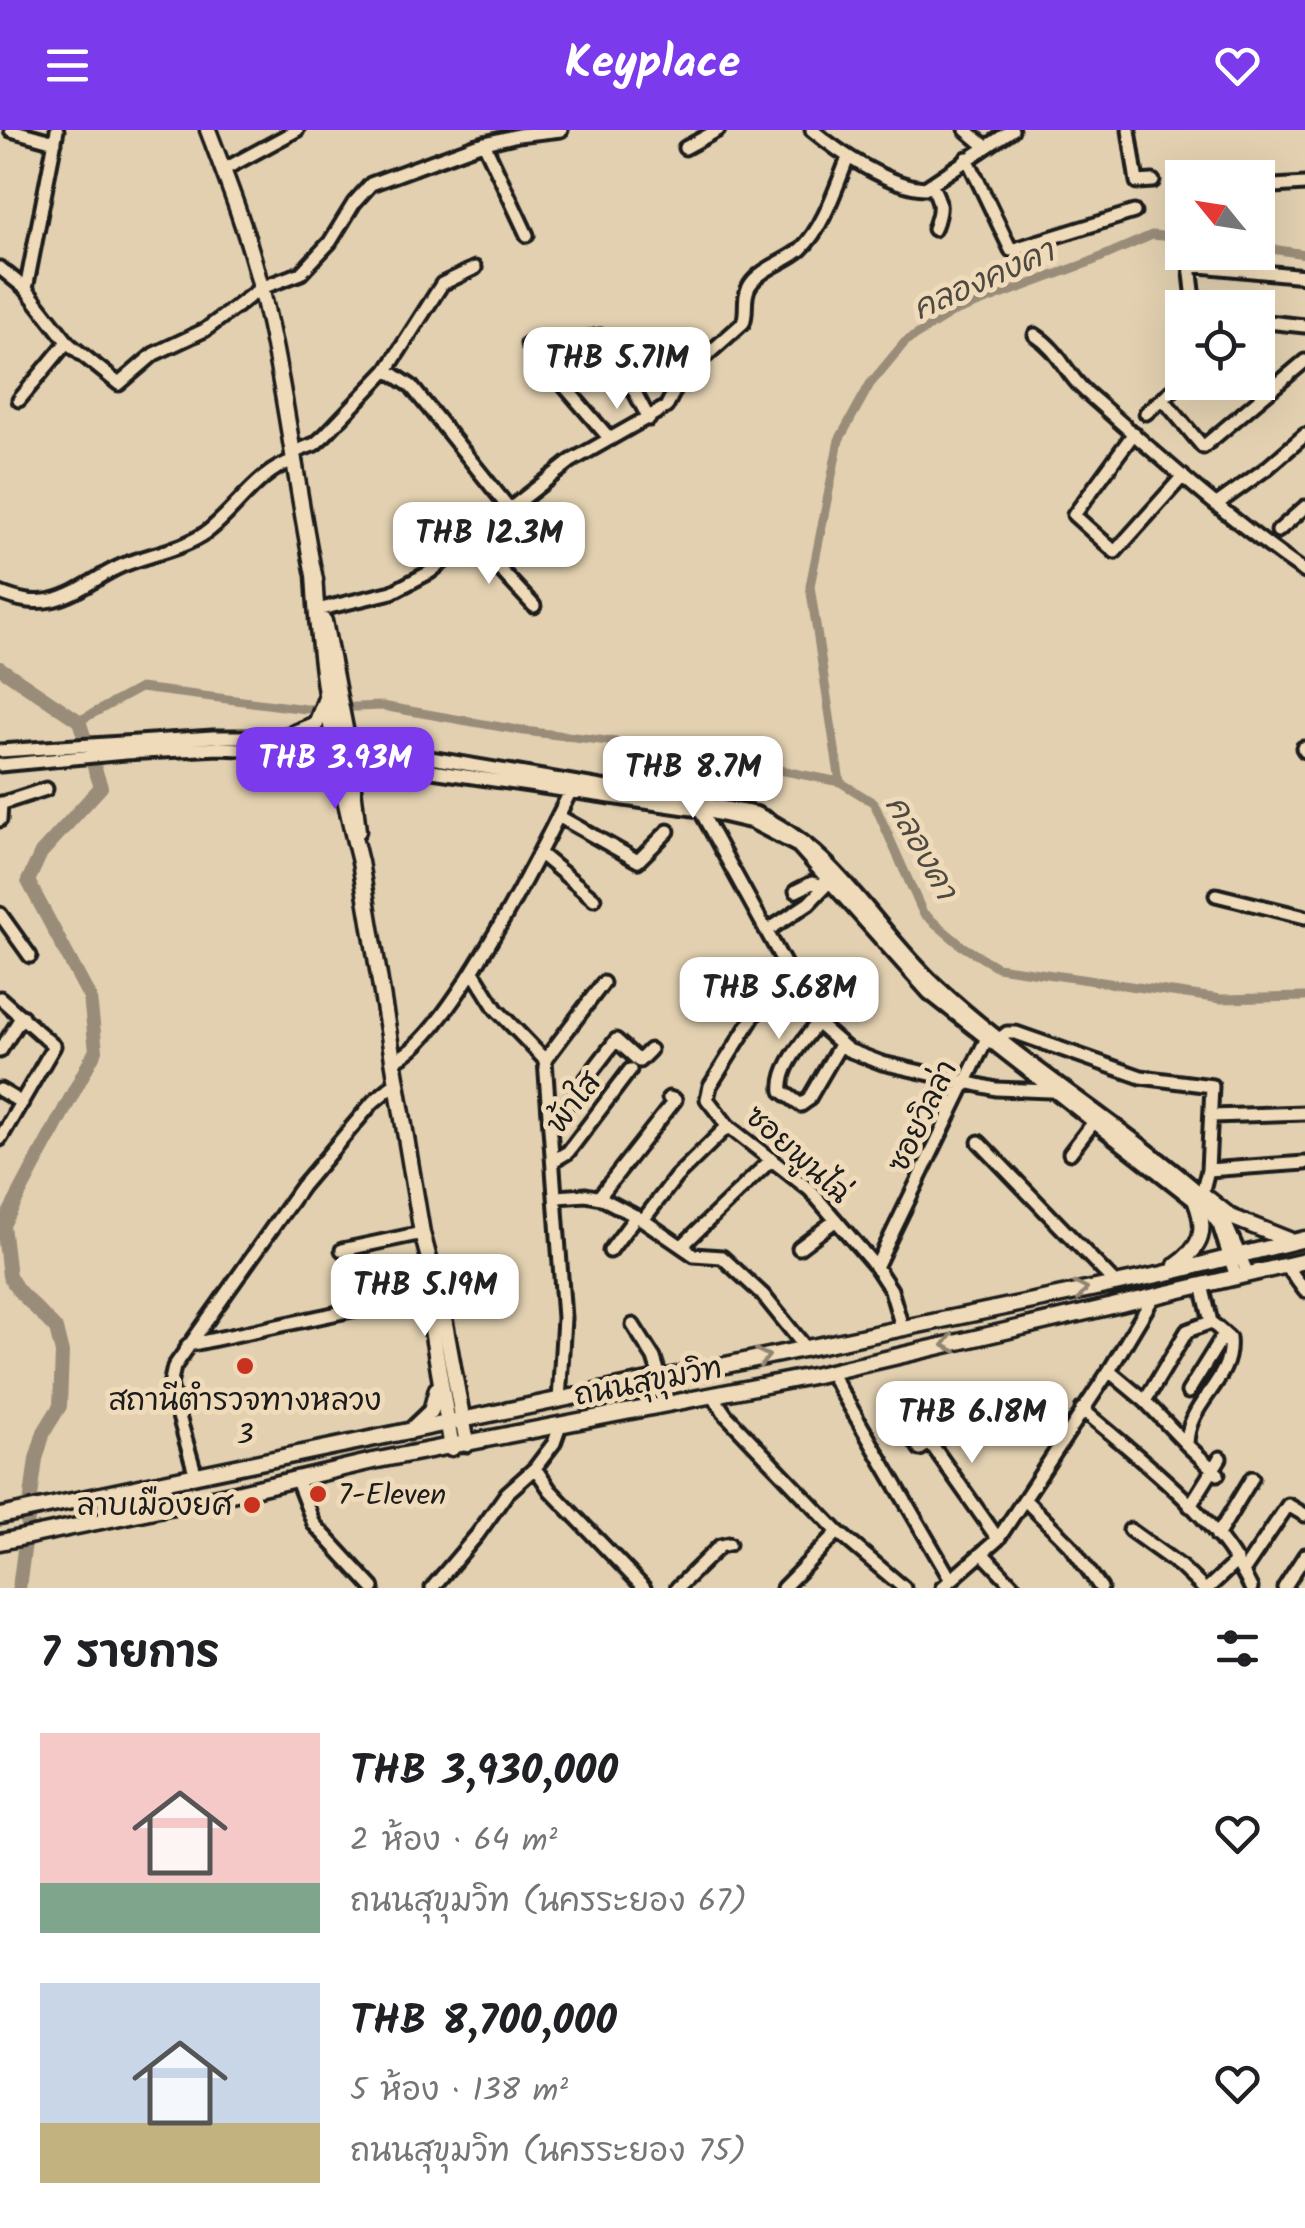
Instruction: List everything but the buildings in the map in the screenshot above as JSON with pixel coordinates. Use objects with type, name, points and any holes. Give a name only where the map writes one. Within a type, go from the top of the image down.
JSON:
[{"type":"main road","points":[[208,130],[262,288],[321,608],[332,724]]},
{"type":"main road","points":[[314,574],[318,642],[330,678],[327,697],[332,724],[354,786],[360,862]]},
{"type":"main road","points":[[282,738],[332,724]]},
{"type":"main road","points":[[342,751],[424,1241],[442,1307],[460,1446]]},
{"type":"main road","points":[[354,786],[366,761]]},
{"type":"main road","points":[[1199,1198],[1275,1236],[1300,1240]]},
{"type":"main road","points":[[1162,1274],[1188,1257],[1201,1239],[1199,1198]]},
{"type":"main road","name":"ถนนสุขุมวิท","points":[[0,1516],[1162,1274],[1300,1240]]},
{"type":"main road","points":[[424,1241],[438,1368],[455,1422]]},
{"type":"main road","name":"ถนนสุขุมวิท","points":[[0,1542],[296,1478],[830,1372],[1305,1262]]},
{"type":"main road","points":[[408,1432],[434,1405],[438,1368]]},
{"type":"street","points":[[11,130],[56,136],[26,289]]},
{"type":"street","points":[[223,170],[297,130]]},
{"type":"street","points":[[0,268],[26,289],[67,342],[113,382],[124,383],[154,354],[205,330],[262,288],[301,273],[330,242],[371,184],[484,143],[562,130]]},
{"type":"street","points":[[686,148],[718,130]]},
{"type":"street","points":[[812,130],[848,158],[911,186],[925,188],[1012,130]]},
{"type":"street","points":[[966,130],[986,146]]},
{"type":"street","points":[[1129,130],[1136,182],[1153,181]]},
{"type":"street","points":[[484,143],[527,235]]},
{"type":"street","points":[[321,608],[404,588],[570,461],[649,419],[671,401],[681,378],[743,323],[751,282],[792,256],[809,239],[848,158]]},
{"type":"street","points":[[967,158],[1012,250],[1134,212]]},
{"type":"street","points":[[1275,185],[1305,184]]},
{"type":"street","points":[[931,185],[942,208],[934,229]]},
{"type":"street","points":[[1193,290],[1190,264],[1305,276]]},
{"type":"street","points":[[0,593],[21,601],[52,600],[121,566],[190,542],[210,529],[272,470],[325,435],[386,370],[442,284],[475,268]]},
{"type":"street","points":[[1275,323],[1305,326]]},
{"type":"street","points":[[1035,335],[1056,350],[1081,387],[1134,434],[1305,572]]},
{"type":"street","points":[[572,340],[600,336],[609,344],[649,419]]},
{"type":"street","points":[[19,400],[67,342]]},
{"type":"street","points":[[528,344],[610,439]]},
{"type":"street","points":[[1146,413],[1163,399],[1202,447],[1305,361]]},
{"type":"street","points":[[386,370],[412,386],[508,508]]},
{"type":"street","points":[[1134,434],[1074,515],[1115,552],[1183,476]]},
{"type":"street","points":[[1218,504],[1305,435]]},
{"type":"street","points":[[1278,530],[1305,507]]},
{"type":"street","points":[[464,545],[495,564],[534,606]]},
{"type":"street","points":[[4,757],[213,737],[282,738],[342,751],[722,805],[767,818],[804,840],[826,860],[936,986],[993,1041],[1093,1124],[1199,1198]]},
{"type":"street","points":[[125,747],[342,751],[366,761],[700,810],[774,831],[798,846],[929,994],[1227,1220],[1242,1276]]},
{"type":"street","points":[[0,820],[0,804],[46,789]]},
{"type":"street","points":[[394,1060],[419,1044],[473,972],[570,792]]},
{"type":"street","points":[[700,810],[818,1022],[840,1044],[882,1063],[965,1084],[1050,1090]]},
{"type":"street","points":[[558,816],[638,861],[668,831]]},
{"type":"street","points":[[539,853],[594,899]]},
{"type":"street","points":[[796,892],[812,883],[828,883]]},
{"type":"street","points":[[767,931],[809,903],[828,883]]},
{"type":"street","points":[[1216,894],[1305,917]]},
{"type":"street","points":[[0,914],[30,956]]},
{"type":"street","name":"ซอยพูนไฉ่","points":[[785,966],[708,1089],[708,1102],[728,1126],[810,1190],[836,1220],[891,1290],[902,1327]]},
{"type":"street","points":[[473,972],[496,1009],[545,1060],[564,1318],[558,1401]]},
{"type":"street","points":[[545,1060],[603,982]]},
{"type":"street","points":[[0,998],[54,1046],[0,1139]]},
{"type":"street","points":[[0,1051],[22,1016]]},
{"type":"street","points":[[818,1022],[788,1065],[782,1090],[801,1105],[808,1100],[840,1044]]},
{"type":"street","points":[[993,1041],[1016,1033],[1142,1077],[1212,1086],[1208,1170],[1199,1198]]},
{"type":"street","points":[[551,1125],[616,1040],[639,1061],[650,1050]]},
{"type":"street","name":"ซอยวิลล่า","points":[[876,1267],[965,1084],[993,1041]]},
{"type":"street","name":"พ้าใส","points":[[553,1161],[568,1152],[630,1070]]},
{"type":"street","points":[[196,1476],[170,1385],[174,1366],[302,1186],[373,1102],[397,1082]]},
{"type":"street","points":[[0,1090],[22,1103]]},
{"type":"street","points":[[596,1196],[675,1100],[669,1098],[626,1158]]},
{"type":"street","points":[[1211,1116],[1305,1113]]},
{"type":"street","points":[[1070,1153],[1093,1124]]},
{"type":"street","points":[[610,1251],[728,1126]]},
{"type":"street","points":[[979,1142],[1115,1283]]},
{"type":"street","points":[[682,1246],[772,1159]]},
{"type":"street","points":[[1208,1170],[1305,1163]]},
{"type":"street","points":[[556,1197],[596,1196],[640,1218],[699,1257],[722,1256],[763,1295],[806,1347]]},
{"type":"street","points":[[799,1248],[836,1220]]},
{"type":"street","points":[[342,1250],[424,1241]]},
{"type":"street","points":[[1286,1266],[1305,1292]]},
{"type":"street","points":[[1187,1445],[1194,1413],[1231,1358],[1229,1338],[1212,1322],[1202,1285]]},
{"type":"street","points":[[188,1345],[427,1294]]},
{"type":"street","points":[[830,1372],[947,1584],[998,1539],[1154,1296]]},
{"type":"street","points":[[1145,1400],[1187,1331],[1212,1322]]},
{"type":"street","points":[[632,1325],[654,1358],[661,1380]]},
{"type":"street","points":[[1188,1392],[1224,1334]]},
{"type":"street","points":[[1109,1371],[1145,1400],[1187,1445],[1217,1467],[1190,1506]]},
{"type":"street","points":[[713,1396],[726,1415],[838,1532],[904,1588]]},
{"type":"street","points":[[1082,1409],[1190,1506],[1240,1566],[1250,1588]]},
{"type":"street","points":[[432,1588],[506,1493],[535,1468],[554,1443],[560,1426]]},
{"type":"street","points":[[905,1426],[920,1449],[928,1444],[934,1448],[998,1539]]},
{"type":"street","points":[[535,1468],[550,1490],[644,1588]]},
{"type":"street","points":[[296,1478],[314,1524],[373,1588]]},
{"type":"street","points":[[1217,1536],[1252,1478]]},
{"type":"street","points":[[1025,1500],[1070,1545],[1101,1588]]},
{"type":"street","points":[[1130,1530],[1205,1588],[1240,1566],[1288,1505],[1305,1515]]},
{"type":"street","points":[[783,1588],[838,1532]]},
{"type":"street","points":[[677,1588],[720,1546],[729,1544]]},
{"type":"street","points":[[983,1554],[1014,1588]]},
{"type":"street","points":[[1284,1588],[1305,1555]]},
{"type":"waterway","name":"คลองคงคา","points":[[840,782],[810,586],[839,440],[870,384],[905,342],[952,313],[1152,235],[1165,236]]},
{"type":"waterway","name":"คลองคงคา","points":[[1275,250],[1305,254]]},
{"type":"waterway","points":[[0,668],[79,721],[101,787],[41,853],[28,881],[90,998],[96,1050],[3,1225],[9,1276],[56,1329],[62,1353],[60,1406],[44,1432],[36,1459],[19,1588]]},
{"type":"waterway","name":"คลองคา","points":[[79,721],[140,688],[306,709],[382,706],[524,731],[667,748],[840,782],[874,803],[923,913],[962,946],[997,967],[1221,999],[1305,997]]},
{"type":"place","name":"สถานีตำรวจทางหลวง 3","points":[[245,1366]]},
{"type":"place","name":"7-Eleven","points":[[318,1494]]},
{"type":"place","name":"ลาบเมืองยศ","points":[[252,1505]]}]
